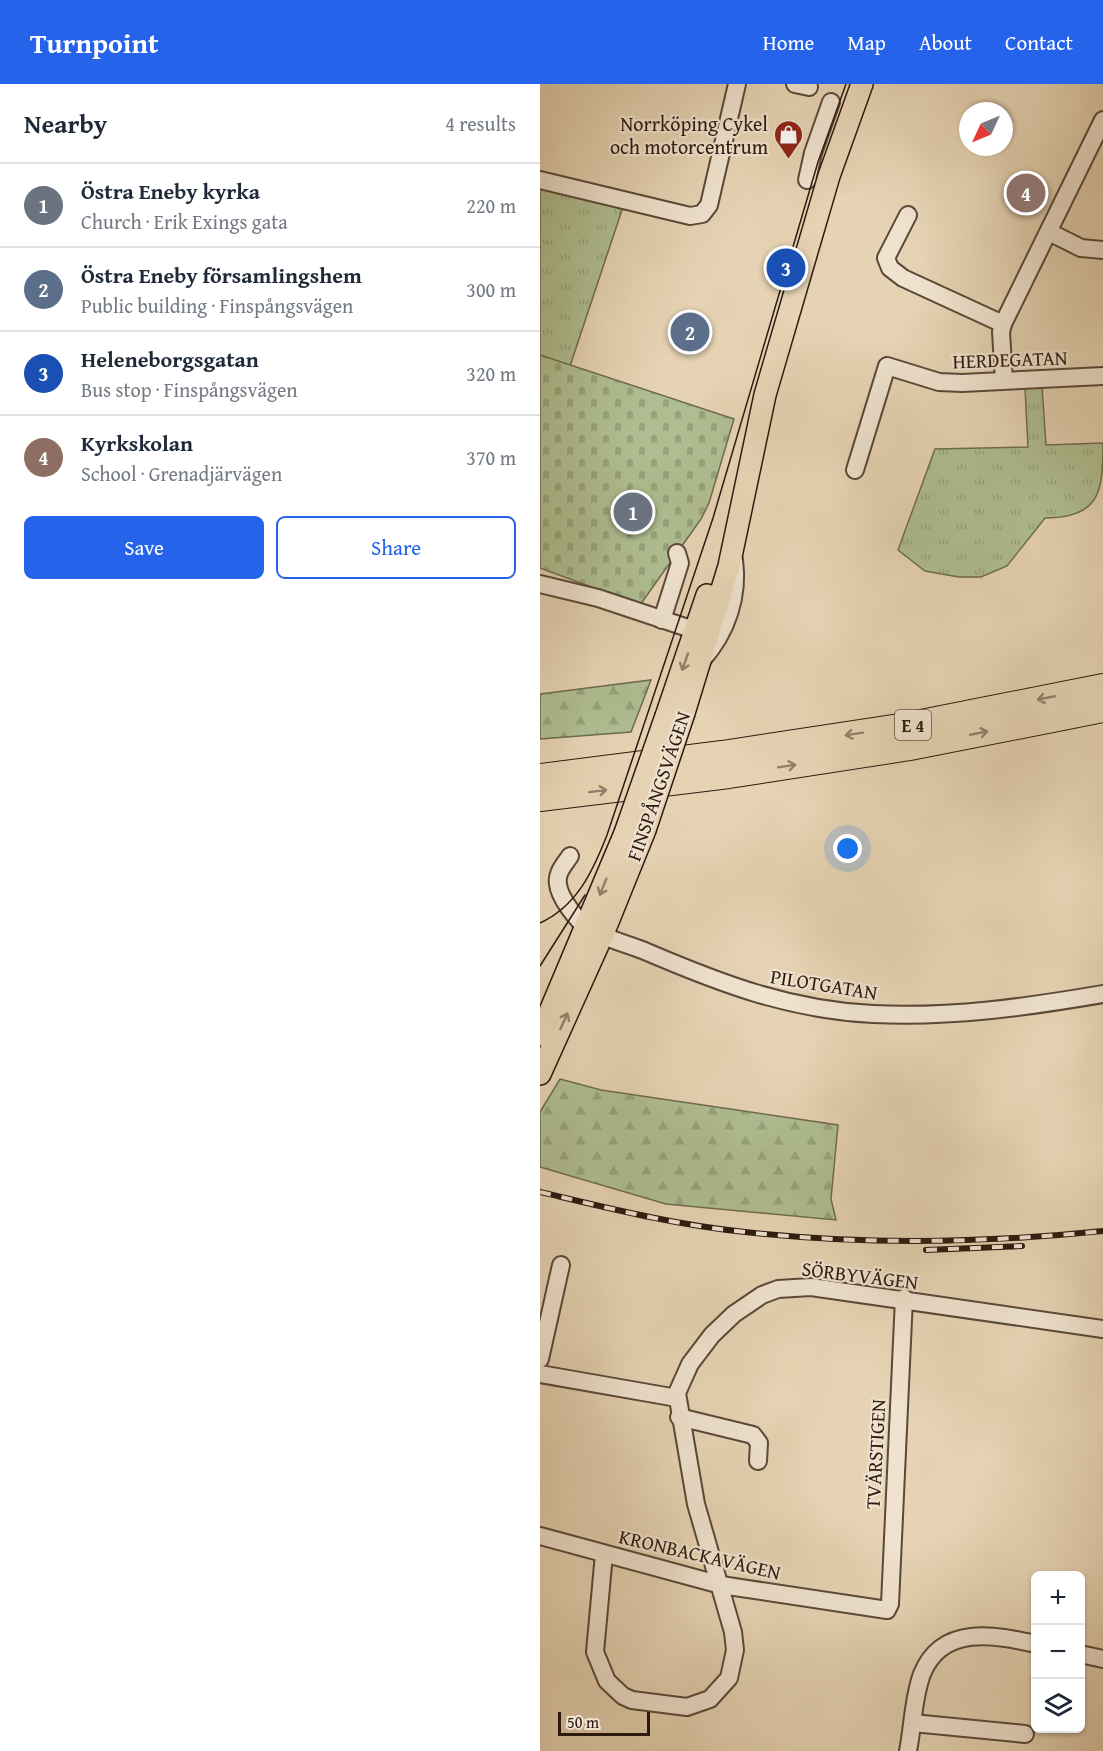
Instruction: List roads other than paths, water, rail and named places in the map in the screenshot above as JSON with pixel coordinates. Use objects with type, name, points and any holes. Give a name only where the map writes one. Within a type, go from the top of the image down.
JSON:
[{"type":"highway","name":"E 4","points":[[540,777],[722,754],[906,726],[1103,687]]},
{"type":"highway","name":"E 4","points":[[540,798],[729,775],[842,757],[1103,709]]},
{"type":"main road","name":"FINSPÅNGSVÄGEN","points":[[540,1074],[635,831],[732,550],[765,395],[807,248],[861,84]]},
{"type":"main road","name":"FINSPÅNGSVÄGEN","points":[[675,715],[702,660],[703,633],[744,487]]},
{"type":"main road","name":"FINSPÅNGSVÄGEN","points":[[540,1035],[595,931]]},
{"type":"street","points":[[540,180],[690,216],[702,214],[709,205],[736,84]]},
{"type":"street","points":[[807,180],[831,102]]},
{"type":"street","points":[[1004,380],[1001,332],[1003,324],[1103,120]]},
{"type":"street","points":[[824,122],[844,132]]},
{"type":"street","points":[[908,215],[886,258],[890,268],[903,278],[1003,324]]},
{"type":"street","points":[[1049,232],[1081,248],[1103,250]]},
{"type":"street","name":"HERDEGATAN","points":[[855,470],[887,366],[939,382],[962,383],[1103,376]]},
{"type":"street","points":[[702,660],[719,641],[735,592],[732,550]]},
{"type":"street","points":[[662,620],[680,563],[677,553]]},
{"type":"street","points":[[540,585],[598,598],[703,633]]},
{"type":"street","points":[[570,856],[558,874],[558,885],[563,899],[595,931]]},
{"type":"street","name":"PILOTGATAN","points":[[595,931],[728,986],[783,1002],[841,1012],[908,1015],[975,1012],[1103,994]]},
{"type":"street","points":[[540,1359],[561,1265]]},
{"type":"street","name":"SÖRBYVÄGEN","points":[[721,1585],[696,1504],[677,1398],[682,1379],[690,1364],[712,1335],[734,1314],[762,1295],[778,1289],[811,1287],[904,1298],[939,1306],[1103,1329]]},
{"type":"street","name":"TVÄRSTIGEN","points":[[887,1611],[890,1604],[904,1298]]},
{"type":"street","points":[[540,1374],[677,1398]]},
{"type":"street","points":[[679,1417],[753,1435],[759,1443],[758,1461]]},
{"type":"street","name":"KRONBACKAVÄGEN","points":[[540,1536],[721,1585],[887,1611]]},
{"type":"street","points":[[604,1554],[595,1652],[607,1681],[623,1696],[632,1700],[687,1707],[710,1699],[721,1690],[729,1678],[735,1650],[733,1632],[721,1585]]},
{"type":"street","points":[[908,1751],[923,1671],[936,1653],[951,1642],[968,1636],[986,1634],[1031,1643]]},
{"type":"street","points":[[1085,1655],[1103,1659]]},
{"type":"street","points":[[913,1723],[1025,1734]]},
{"type":"tram line","points":[[540,923],[553,916],[574,897],[596,862],[607,835],[713,518],[818,162],[846,84]]},
{"type":"tram line","points":[[540,966],[585,895]]},
{"type":"railway","points":[[540,1192],[693,1225],[789,1236],[924,1241],[1014,1238],[1103,1231]]},
{"type":"railway","points":[[926,1250],[1022,1246]]},
{"type":"place","name":"Norrköping Cykel och motorcentrum","points":[[789,160]]},
{"type":"place","name":"Kyrkskolan","points":[[1026,193]]},
{"type":"place","name":"Heleneborgsgatan","points":[[786,268]]},
{"type":"place","name":"Östra Eneby församlingshem","points":[[690,332]]},
{"type":"place","name":"Östra Eneby kyrka","points":[[633,512]]}]
